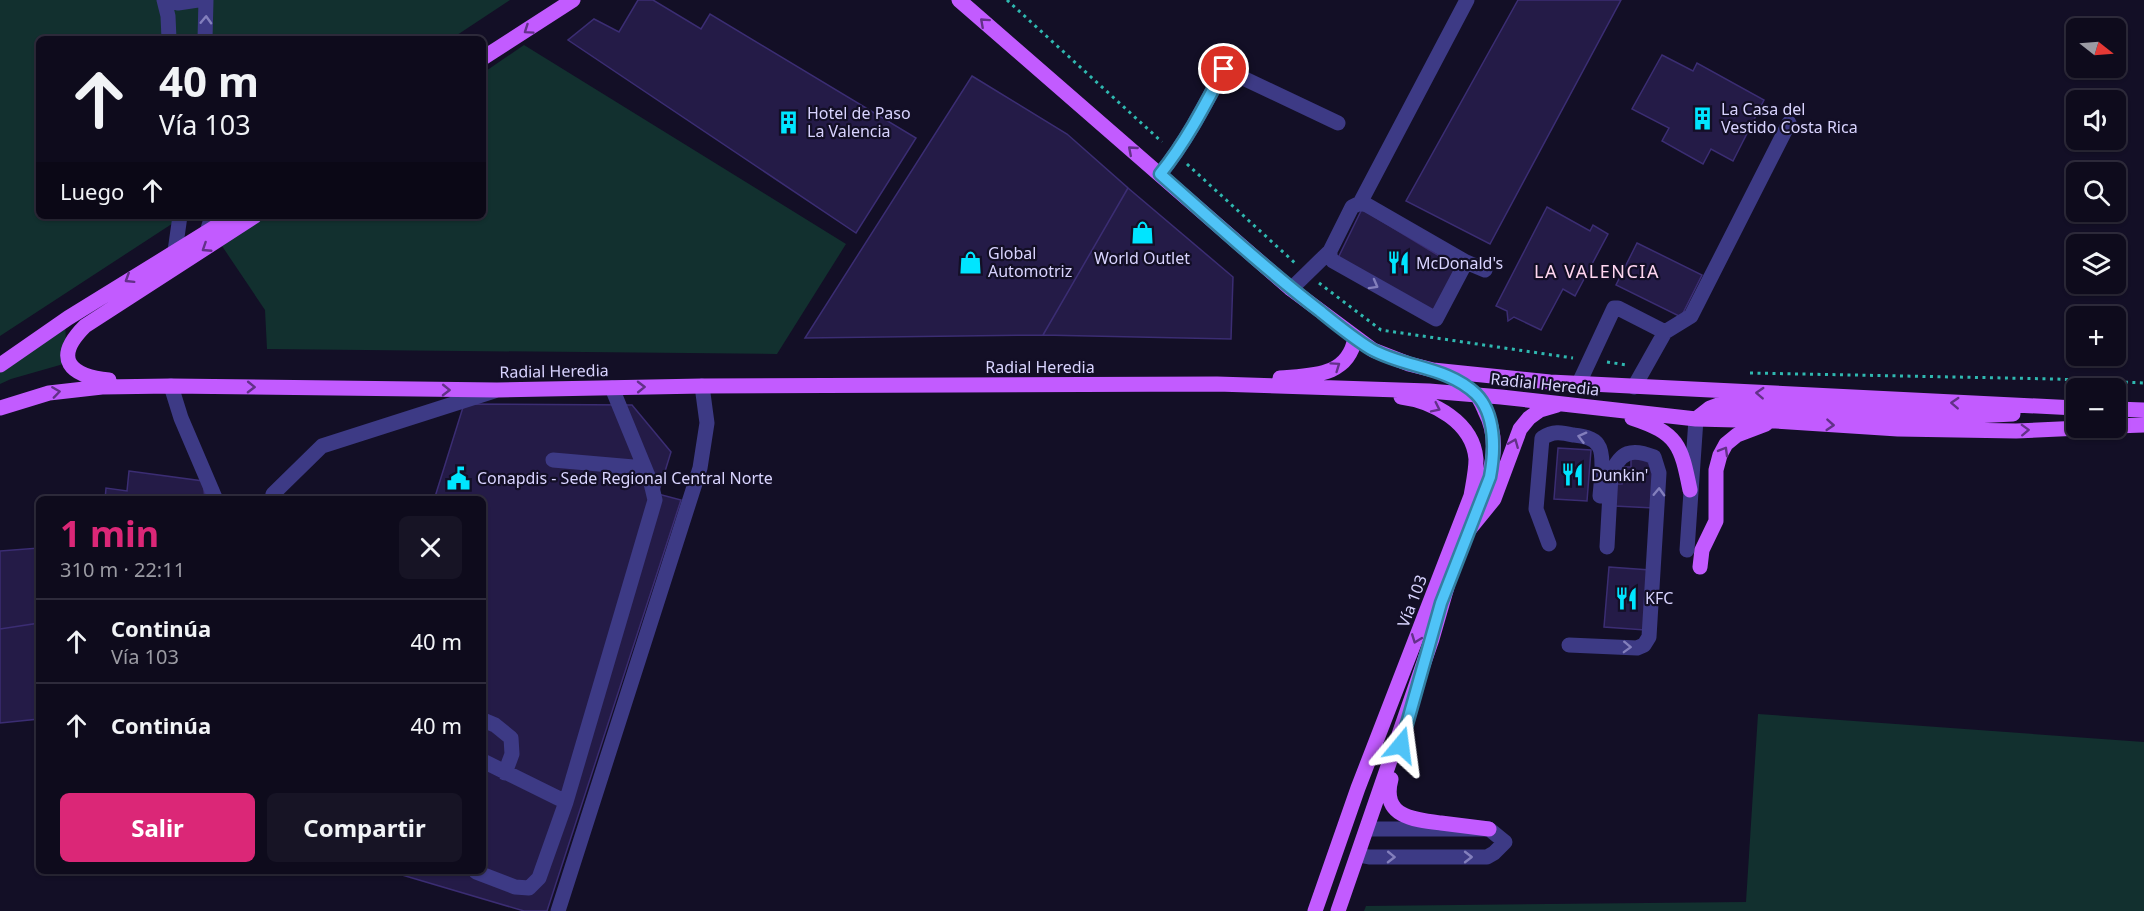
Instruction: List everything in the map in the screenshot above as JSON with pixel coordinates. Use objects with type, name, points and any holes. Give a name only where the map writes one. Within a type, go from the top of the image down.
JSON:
[{"type":"main road","points":[[486,57],[573,0]]},
{"type":"main road","name":"Radial Heredia","points":[[959,0],[1291,289],[1355,338],[1373,350],[1393,358],[1433,370],[1550,382],[2066,409]]},
{"type":"main road","points":[[0,365],[68,318],[228,219]]},
{"type":"main road","points":[[171,386],[91,378],[77,372],[69,363],[68,351],[73,338],[85,326],[250,219]]},
{"type":"main road","points":[[1217,384],[1322,374],[1331,371],[1348,356],[1355,338]]},
{"type":"main road","points":[[1433,370],[1459,381],[1477,395]]},
{"type":"main road","name":"Radial Heredia","points":[[0,408],[49,393],[102,387],[498,390],[702,386],[1217,384],[1429,391],[1696,419],[1776,421],[1898,429],[2066,428]]},
{"type":"main road","name":"Vía 103","points":[[1314,911],[1358,788],[1471,496],[1476,457],[1472,442],[1465,431],[1442,410],[1408,398],[1338,388]]},
{"type":"main road","name":"Vía 103","points":[[1338,911],[1432,639],[1441,603],[1490,477],[1494,458],[1492,432],[1488,415],[1477,395]]},
{"type":"main road","points":[[1468,531],[1494,499],[1520,429],[1528,418],[1540,410],[1563,404]]},
{"type":"main road","points":[[1696,419],[1718,405],[1954,417],[2066,410]]},
{"type":"main road","points":[[1597,408],[1651,424],[1673,439],[1680,449],[1690,490]]},
{"type":"main road","points":[[2126,409],[2144,410]]},
{"type":"main road","points":[[1700,567],[1702,550],[1716,521],[1716,470],[1720,455],[1726,444],[1737,435],[1776,421]]},
{"type":"main road","points":[[2126,425],[2144,424]]},
{"type":"main road","points":[[1432,639],[1389,787],[1389,796],[1393,805],[1406,818],[1489,829]]},
{"type":"main road","points":[[1358,788],[1351,812],[1351,837],[1359,855]]},
{"type":"main road","points":[[1325,911],[1329,873],[1351,837],[1359,831],[1368,829]]},
{"type":"lane","points":[[169,36],[166,0],[178,3],[198,0]]},
{"type":"lane","points":[[205,36],[206,0]]},
{"type":"lane","points":[[1291,289],[1330,251],[1352,207],[1360,203],[1467,0]]},
{"type":"lane","points":[[1160,174],[1176,154],[1224,69],[1338,123]]},
{"type":"lane","points":[[1634,387],[1665,332],[1691,316],[1790,123]]},
{"type":"lane","points":[[1360,203],[1466,262],[1485,270]]},
{"type":"lane","points":[[175,251],[180,219]]},
{"type":"lane","points":[[207,232],[211,219]]},
{"type":"lane","points":[[1330,251],[1333,261],[1436,319],[1466,262]]},
{"type":"lane","points":[[1579,383],[1614,308],[1665,332]]},
{"type":"lane","points":[[171,386],[181,418],[214,496]]},
{"type":"lane","points":[[558,911],[700,468],[707,423],[702,386]]},
{"type":"lane","points":[[481,874],[515,887],[529,888],[539,878],[566,802],[655,500],[655,491],[612,388]]},
{"type":"lane","points":[[273,496],[322,446],[498,390]]},
{"type":"lane","points":[[1687,550],[1696,419]]},
{"type":"lane","points":[[1549,544],[1536,509],[1542,438],[1550,433],[1561,432],[1588,438],[1598,443],[1602,452],[1603,547],[1611,475],[1615,465],[1626,454],[1635,452],[1654,457],[1659,473],[1649,637],[1644,645],[1637,648],[1569,645]]},
{"type":"lane","points":[[553,460],[645,468]]},
{"type":"lane","points":[[486,721],[495,725],[511,738],[512,754],[505,773]]},
{"type":"lane","points":[[486,763],[566,802]]},
{"type":"lane","points":[[1359,855],[1369,857],[1487,857],[1505,842],[1489,829],[1368,829]]},
{"type":"path","points":[[1007,0],[1306,273],[1381,330],[1646,368]]},
{"type":"path","points":[[1746,373],[2144,383]]},
{"type":"green space","points":[[0,0],[510,0],[456,36],[36,36],[36,219],[179,219],[0,336]]},
{"type":"green space","points":[[524,45],[846,244],[777,354],[267,349],[265,310],[222,246],[262,219],[486,219],[486,71]]},
{"type":"green space","points":[[65,322],[67,363],[0,384],[0,370]]},
{"type":"green space","points":[[1758,714],[2144,742],[2144,911],[1364,911],[1366,906],[1746,902]]},
{"type":"building","name":"Hotel de Paso La Valencia","points":[[638,0],[653,0],[701,29],[710,14],[916,138],[856,233],[568,40],[594,19],[619,32]]},
{"type":"building","points":[[1518,0],[1621,0],[1490,244],[1406,201]]},
{"type":"building","name":"La Casa del Vestido Costa Rica","points":[[1662,55],[1693,71],[1697,63],[1764,100],[1733,161],[1711,149],[1703,164],[1662,141],[1669,128],[1632,109]]},
{"type":"building","name":"Global Automotriz","points":[[972,76],[1067,134],[1128,188],[1043,335],[805,338]]},
{"type":"building","name":"World Outlet","points":[[1128,188],[1233,277],[1231,339],[1043,335]]},
{"type":"building","points":[[1547,207],[1590,231],[1593,225],[1608,234],[1575,296],[1563,289],[1541,330],[1514,317],[1508,321],[1507,311],[1496,306]]},
{"type":"building","name":"McDonald's","points":[[1362,209],[1459,268],[1436,312],[1338,258]]},
{"type":"building","points":[[1637,243],[1702,275],[1681,317],[1616,285]]},
{"type":"building","points":[[464,404],[632,405],[671,452],[658,494],[681,500],[547,911],[524,911],[399,874],[486,874],[486,496],[435,496]]},
{"type":"building","name":"Dunkin'","points":[[1558,448],[1591,450],[1587,501],[1554,499]]},
{"type":"building","points":[[1631,458],[1652,459],[1654,508],[1614,506],[1615,484],[1622,484],[1623,467],[1631,467]]},
{"type":"building","points":[[129,471],[203,481],[205,496],[105,496],[106,488],[127,491]]},
{"type":"building","points":[[36,548],[36,623],[0,629],[0,551]]},
{"type":"building","name":"KFC","points":[[1609,567],[1650,570],[1645,630],[1604,627]]},
{"type":"building","points":[[36,623],[36,719],[0,723],[0,629]]},
{"type":"place","name":"La Casa del Vestido Costa Rica","points":[[1703,118]]},
{"type":"place","name":"Hotel de Paso La Valencia","points":[[789,122]]},
{"type":"place","name":"World Outlet","points":[[1142,233]]},
{"type":"place","name":"Global Automotriz","points":[[970,262]]},
{"type":"place","name":"McDonald's","points":[[1398,263]]},
{"type":"place","name":"Dunkin'","points":[[1573,475]]},
{"type":"place","name":"Conapdis - Sede Regional Central Norte","points":[[459,478]]},
{"type":"place","name":"KFC","points":[[1627,598]]},
{"type":"district","name":"LA VALENCIA","points":[[1597,272]]},
{"type":"route","points":[[1224,69],[1176,154],[1160,174],[1291,289],[1355,338],[1373,350],[1459,381],[1477,395],[1488,415],[1494,458],[1490,477],[1441,603],[1401,745]]}]
